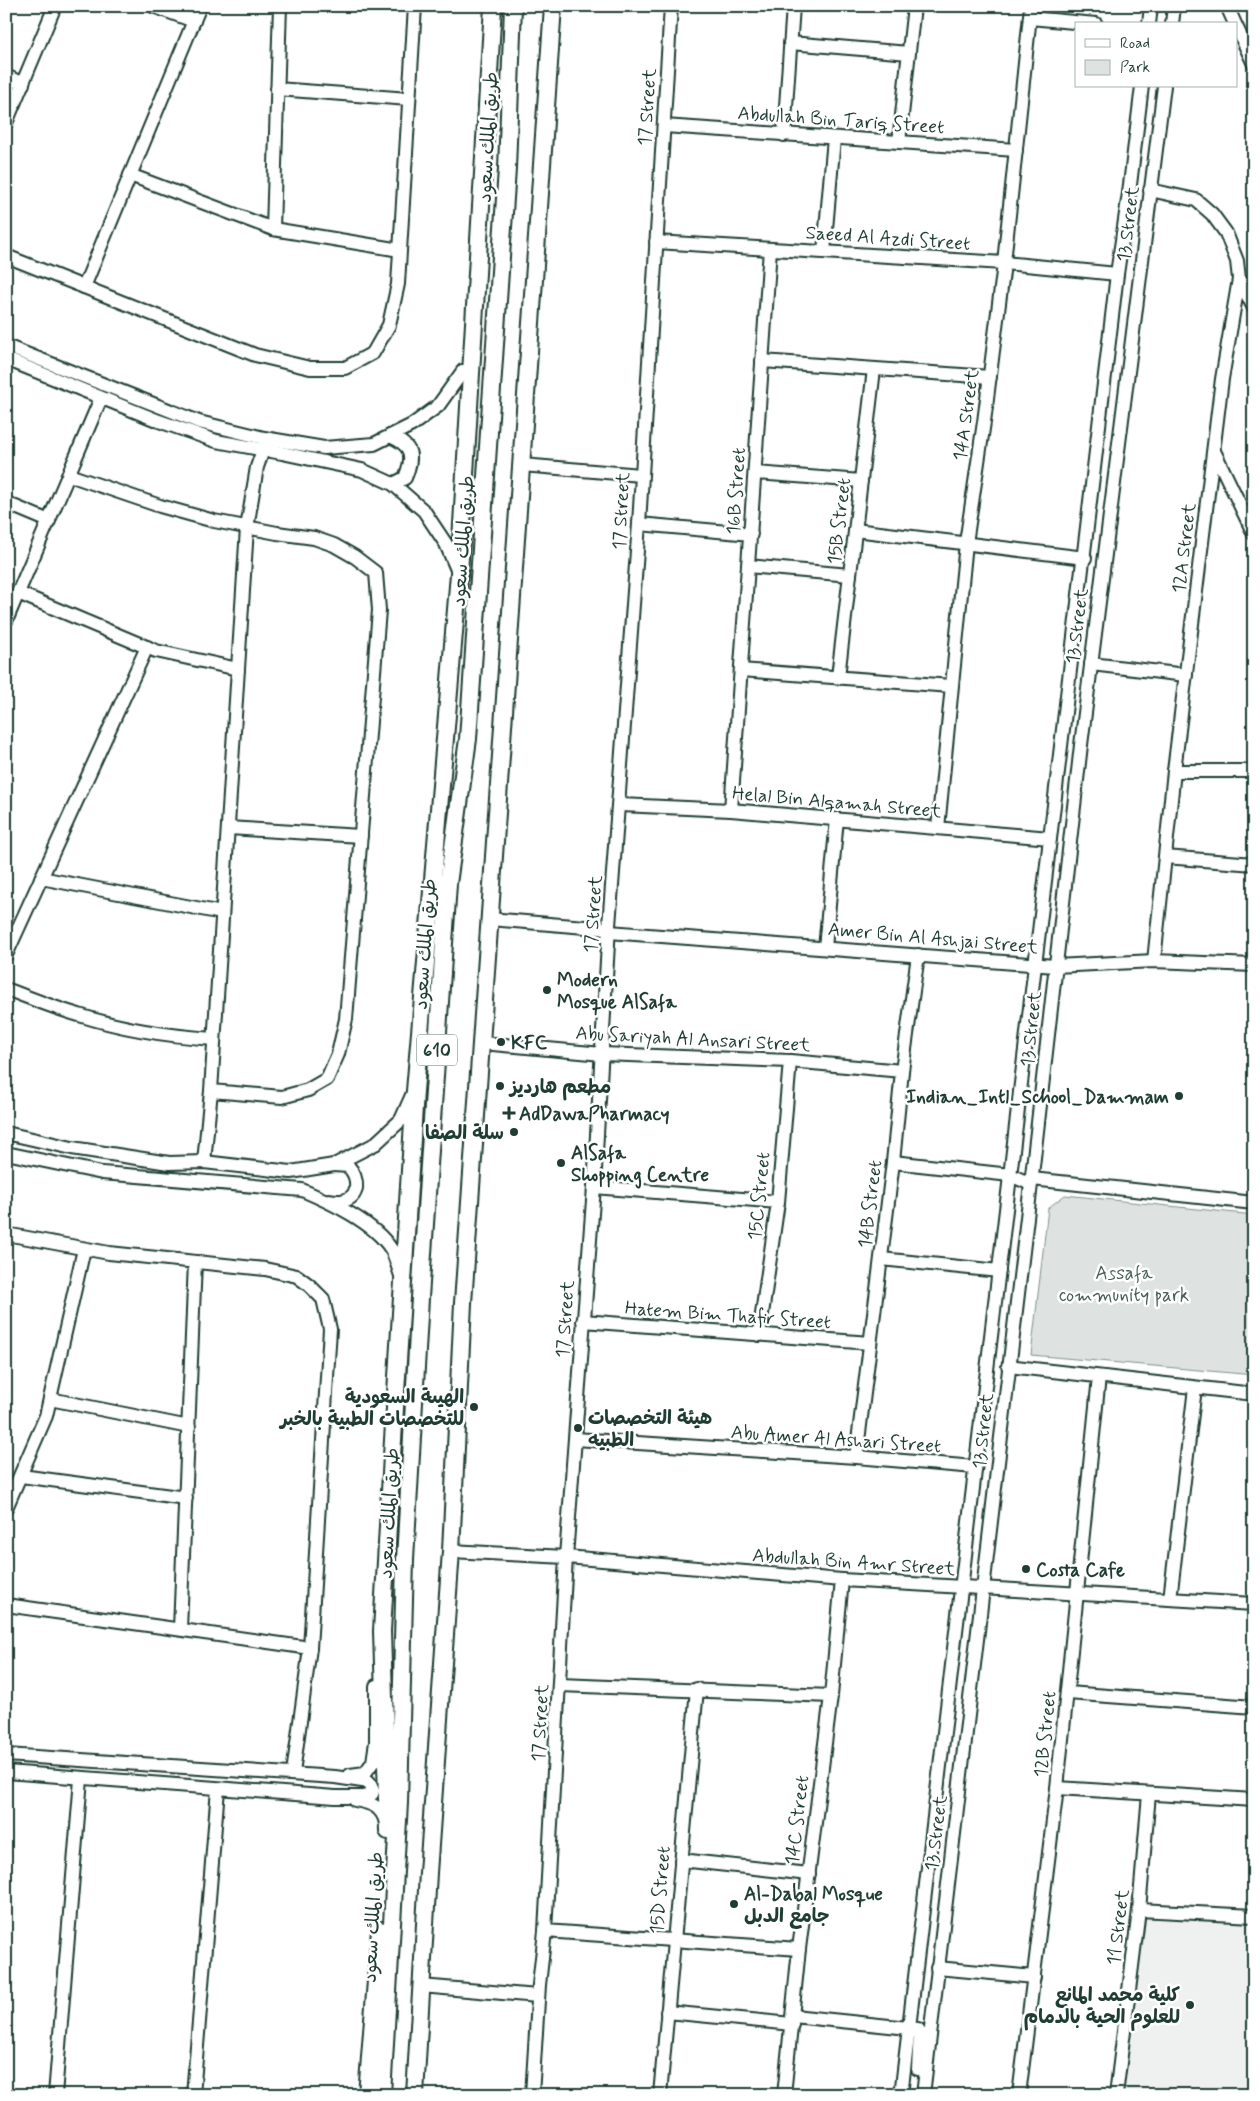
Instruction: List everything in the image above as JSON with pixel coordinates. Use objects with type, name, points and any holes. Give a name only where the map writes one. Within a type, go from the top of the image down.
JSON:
[{"type":"main road","points":[[368,2095],[388,1829],[382,1631],[402,1280],[414,1091],[459,574],[493,6]]},
{"type":"main road","name":"طريق الملك سعود","points":[[381,2095],[399,1803],[405,1559],[420,1298],[448,884],[468,739],[507,169],[513,6]]},
{"type":"main road","name":"610","points":[[415,2095],[451,1551],[462,1303],[482,1043],[553,6]]},
{"type":"main road","points":[[381,1917],[386,1925],[381,2095]]},
{"type":"street","points":[[6,124],[55,6]]},
{"type":"street","points":[[153,6],[194,21]]},
{"type":"street","points":[[84,287],[200,6]]},
{"type":"street","points":[[273,229],[280,6]]},
{"type":"street","points":[[6,256],[254,355],[310,368],[345,368],[374,353],[389,325],[398,284],[415,6]]},
{"type":"street","name":"17 Street","points":[[532,2095],[538,1996],[545,1932],[574,1439],[594,1187],[609,931],[620,805],[639,524],[671,6]]},
{"type":"street","points":[[784,135],[793,6]]},
{"type":"street","points":[[899,142],[914,6]]},
{"type":"street","points":[[1149,22],[1151,6]]},
{"type":"street","points":[[1172,22],[1174,6]]},
{"type":"street","points":[[1227,6],[1235,22]]},
{"type":"street","points":[[1030,12],[1085,22]]},
{"type":"street","name":"14A Street","points":[[938,828],[966,543],[1004,264],[1030,12]]},
{"type":"street","points":[[1238,29],[1254,64]]},
{"type":"street","points":[[790,43],[909,53]]},
{"type":"street","points":[[6,76],[23,84]]},
{"type":"street","name":"13 Street","points":[[902,2095],[1050,838],[1142,88]]},
{"type":"street","name":"13 Street","points":[[923,2095],[1008,1366],[1032,1182],[1090,664],[1164,88]]},
{"type":"street","points":[[277,90],[409,99]]},
{"type":"street","name":"Abdullah Bin Tariq Street","points":[[664,126],[1016,150]]},
{"type":"street","points":[[824,252],[834,138]]},
{"type":"street","points":[[130,175],[273,229],[400,250]]},
{"type":"street","name":"12A Street","points":[[1150,190],[1196,200],[1212,214],[1229,240],[1237,261],[1239,279],[1222,379],[1174,771],[1154,961]]},
{"type":"street","name":"Saeed Al Azdi Street","points":[[656,242],[1004,264],[1118,274]]},
{"type":"street","name":"16B Street","points":[[731,810],[770,248]]},
{"type":"street","points":[[1239,279],[1254,308]]},
{"type":"street","points":[[6,346],[199,422],[264,438],[324,448],[374,444],[412,424],[438,406],[463,371]]},
{"type":"street","points":[[6,359],[101,398],[216,441],[362,470],[393,484],[424,511],[446,544],[459,574]]},
{"type":"street","points":[[762,361],[990,377]]},
{"type":"street","name":"15B Street","points":[[838,677],[874,369]]},
{"type":"street","points":[[6,621],[101,398]]},
{"type":"street","points":[[390,436],[406,445],[410,453],[411,465],[405,478],[393,484]]},
{"type":"street","points":[[204,1162],[211,1091],[247,528],[257,467],[263,450]]},
{"type":"street","points":[[1214,450],[1254,534]]},
{"type":"street","points":[[522,465],[641,475]]},
{"type":"street","points":[[755,473],[861,481]]},
{"type":"street","points":[[69,475],[214,522],[314,538],[334,545],[355,557],[376,573],[379,610],[346,1019],[338,1054],[327,1079],[308,1090],[282,1097],[211,1091]]},
{"type":"street","points":[[6,503],[49,521]]},
{"type":"street","points":[[639,524],[750,534]]},
{"type":"street","points":[[856,530],[1085,558]]},
{"type":"street","points":[[748,566],[850,575]]},
{"type":"street","points":[[18,593],[156,651],[238,669]]},
{"type":"street","points":[[6,955],[147,647]]},
{"type":"street","points":[[1090,664],[1186,675]]},
{"type":"street","points":[[741,670],[951,686]]},
{"type":"street","points":[[1174,771],[1254,771]]},
{"type":"street","name":"Helal Bin Alqamah Street","points":[[620,805],[731,810],[1050,838]]},
{"type":"street","points":[[825,948],[837,819]]},
{"type":"street","points":[[228,828],[361,836]]},
{"type":"street","points":[[1165,857],[1254,864]]},
{"type":"street","points":[[41,878],[222,913]]},
{"type":"street","name":"Amer Bin Al Ashjai Street","points":[[490,920],[1035,965],[1055,966],[1154,961],[1254,965]]},
{"type":"street","name":"14B Street","points":[[856,1457],[894,1162],[902,1071],[918,955]]},
{"type":"street","points":[[6,989],[79,1016],[173,1036],[214,1038]]},
{"type":"street","name":"Abu Sariyah Al Ansari Street","points":[[482,1043],[602,1054],[790,1061],[902,1071]]},
{"type":"street","name":"15C Street","points":[[759,1335],[778,1202],[790,1061]]},
{"type":"street","points":[[334,1165],[375,1144],[400,1120],[414,1091]]},
{"type":"street","points":[[6,1133],[72,1148],[159,1162],[204,1162],[291,1172],[334,1165],[348,1166],[355,1173],[357,1182],[354,1194],[344,1201],[326,1200]]},
{"type":"street","points":[[6,1153],[102,1173],[302,1190],[326,1200],[367,1225],[391,1249],[402,1280]]},
{"type":"street","points":[[894,1162],[1010,1174],[1032,1182],[1254,1203]]},
{"type":"street","points":[[594,1187],[778,1202]]},
{"type":"street","points":[[6,1234],[109,1254],[265,1269],[297,1276],[323,1299],[330,1329],[310,1648],[293,1773]]},
{"type":"street","points":[[6,1508],[46,1416],[84,1249]]},
{"type":"street","points":[[881,1259],[999,1271]]},
{"type":"street","points":[[180,1629],[195,1262]]},
{"type":"street","name":"Hatem Bim Thafir Street","points":[[583,1321],[870,1344]]},
{"type":"street","points":[[1008,1366],[1254,1394]]},
{"type":"street","name":"12B Street","points":[[1019,2095],[1068,1693],[1100,1377]]},
{"type":"street","points":[[1170,1600],[1195,1388]]},
{"type":"street","points":[[50,1399],[188,1428]]},
{"type":"street","name":"Abu Amer Al Ashari Street","points":[[574,1439],[856,1457],[975,1467]]},
{"type":"street","points":[[21,1476],[186,1498]]},
{"type":"street","name":"Abdullah Bin Amr Street","points":[[451,1551],[566,1557],[842,1580],[1254,1604]]},
{"type":"street","name":"14C Street","points":[[784,2095],[799,1949],[831,1696],[842,1580]]},
{"type":"street","points":[[6,1604],[310,1648]]},
{"type":"street","points":[[335,1777],[365,1773],[373,1762],[376,1742],[377,1675],[382,1631]]},
{"type":"street","points":[[560,1684],[831,1696]]},
{"type":"street","name":"15D Street","points":[[660,2095],[697,1689]]},
{"type":"street","points":[[1068,1693],[1254,1707]]},
{"type":"street","points":[[7,1755],[335,1777],[370,1782],[373,1791],[372,1794],[364,1797],[335,1797]]},
{"type":"street","points":[[6,1772],[335,1797],[370,1802],[380,1808],[384,1814],[388,1829]]},
{"type":"street","points":[[55,2095],[81,1779]]},
{"type":"street","points":[[193,2095],[218,1788]]},
{"type":"street","points":[[1057,1788],[1254,1800]]},
{"type":"street","name":"11 Street","points":[[1116,2095],[1138,1910],[1149,1794]]},
{"type":"street","points":[[681,1860],[808,1874]]},
{"type":"street","points":[[1138,1910],[1254,1916]]},
{"type":"street","points":[[545,1932],[799,1949]]},
{"type":"street","points":[[937,1968],[1034,1977]]},
{"type":"street","points":[[422,1986],[538,1996]]},
{"type":"street","points":[[667,2012],[918,2029],[920,2032],[918,2068],[924,2080]]},
{"type":"shaded area","name":"كلية محمد المانع للعلوم الحية بالدمام","points":[[1139,1910],[1254,1916],[1254,2095],[1116,2095]]},
{"type":"green space","name":"Assafa community park","points":[[1065,1195],[1254,1215],[1254,1375],[1031,1355],[1048,1208]]},
{"type":"place","name":"Modern Mosque AlSafa","points":[[547,990]]},
{"type":"place","name":"KFC","points":[[501,1042]]},
{"type":"place","name":"مطعم هارديز","points":[[500,1086]]},
{"type":"place","name":"Indian_Intl_School_Dammam","points":[[1179,1096]]},
{"type":"place","name":"AdDawaPharmacy","points":[[509,1113]]},
{"type":"place","name":"سلة الصفا","points":[[514,1132]]},
{"type":"place","name":"AlSafa Shopping Centre","points":[[561,1163]]},
{"type":"place","name":"الهيىة السعودية للتخصصات الطبية بالخبر","points":[[474,1407]]},
{"type":"place","name":"هيئة التخصصات الطبيه","points":[[578,1428]]},
{"type":"place","name":"Costa Cafe","points":[[1026,1569]]},
{"type":"place","name":"Al-Dabal Mosque جامع الدبل","points":[[734,1904]]},
{"type":"place","name":"كلية محمد المانع للعلوم الحية بالدمام","points":[[1190,2005]]}]
